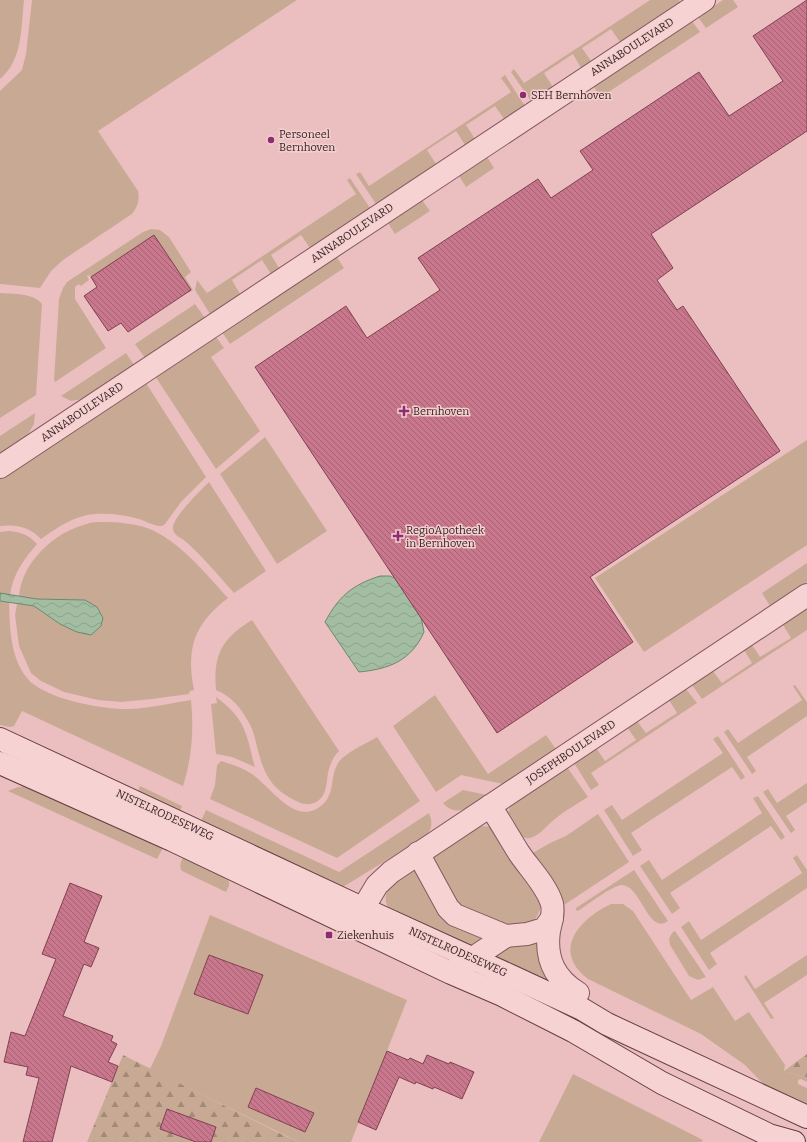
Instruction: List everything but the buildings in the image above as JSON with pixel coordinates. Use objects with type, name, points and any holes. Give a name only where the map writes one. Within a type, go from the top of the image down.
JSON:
[{"type":"street","name":"ANNABOULEVARD","points":[[0,467],[704,0]]},
{"type":"street","name":"JOSEPHBOULEVARD","points":[[357,917],[377,885],[391,872],[807,595]]},
{"type":"street","points":[[1,766],[6,741]]},
{"type":"street","name":"NISTELRODESEWEG","points":[[6,741],[357,917],[451,973],[502,995],[573,1031],[662,1083],[773,1138],[794,1142]]},
{"type":"street","name":"NISTELRODESEWEG","points":[[1,766],[177,843],[357,917],[472,959],[582,1009],[607,1024],[807,1117]]},
{"type":"street","points":[[490,806],[518,852],[548,895],[552,906],[552,918],[548,940],[550,961],[566,986],[578,993]]},
{"type":"street","points":[[418,854],[448,908],[455,915],[506,936],[527,934],[544,929],[552,918]]},
{"type":"street","points":[[451,973],[506,936]]},
{"type":"green space","points":[[0,0],[24,0],[20,42],[17,53],[8,71],[0,79]]},
{"type":"green space","points":[[32,0],[297,0],[98,131],[138,191],[139,200],[137,206],[132,214],[63,260],[51,271],[40,288],[0,284],[0,91],[22,70],[26,54]]},
{"type":"green space","points":[[650,0],[679,0],[680,2],[620,42],[611,29],[582,48],[591,61],[581,68],[573,54],[544,73],[553,87],[531,101],[511,72],[514,69],[524,83]]},
{"type":"green space","points":[[723,0],[733,0],[738,7],[706,28],[698,17]]},
{"type":"green space","points":[[692,21],[700,32],[601,97],[593,86]]},
{"type":"green space","points":[[505,75],[525,106],[504,119],[495,106],[466,125],[475,139],[465,145],[456,131],[427,150],[436,164],[376,204],[356,174],[360,172],[369,186],[511,92],[501,78]]},
{"type":"green space","points":[[487,157],[494,168],[466,187],[459,176]]},
{"type":"green space","points":[[350,178],[370,208],[310,248],[301,235],[271,255],[279,268],[271,274],[262,260],[232,280],[240,294],[210,314],[195,290],[197,280],[207,293],[356,194],[347,180]]},
{"type":"green space","points":[[422,200],[430,211],[395,234],[388,223]]},
{"type":"green space","points":[[151,229],[160,230],[169,237],[191,272],[185,277],[193,290],[188,293],[154,241],[94,281],[89,275],[87,276],[89,280],[81,286],[79,284],[75,287],[75,299],[106,348],[55,382],[59,299],[63,288],[67,282],[143,232]]},
{"type":"green space","points":[[336,256],[344,268],[230,344],[222,332]]},
{"type":"green space","points":[[0,293],[29,296],[38,300],[42,304],[36,395],[0,418]]},
{"type":"green space","points":[[195,304],[205,318],[145,358],[135,344]]},
{"type":"green space","points":[[216,337],[224,348],[211,357],[260,431],[216,469],[155,376]]},
{"type":"green space","points":[[126,353],[134,365],[82,399],[71,401],[61,396]]},
{"type":"green space","points":[[146,383],[206,477],[181,502],[165,524],[159,526],[128,516],[101,514],[88,515],[67,522],[41,539],[37,535],[22,527],[0,526],[0,479]]},
{"type":"green space","points":[[35,413],[34,424],[27,436],[0,454],[0,436]]},
{"type":"green space","points":[[265,437],[327,531],[277,564],[220,474]]},
{"type":"green space","points":[[807,440],[807,545],[644,652],[595,578]]},
{"type":"green space","points":[[209,482],[266,571],[234,593],[198,553],[175,534],[173,530],[174,523],[182,511]]},
{"type":"green space","points":[[102,522],[136,525],[147,528],[170,540],[201,568],[228,598],[207,617],[195,638],[191,662],[194,690],[190,691],[189,694],[121,702],[98,700],[64,692],[41,681],[31,673],[19,646],[15,615],[17,604],[34,606],[60,624],[91,635],[101,626],[103,618],[97,608],[85,600],[37,599],[19,596],[21,583],[26,572],[33,560],[52,541],[75,528],[89,523]]},
{"type":"green space","points":[[9,531],[24,534],[37,544],[16,574],[11,587],[10,595],[0,593],[0,532]]},
{"type":"green space","points":[[807,563],[807,582],[770,606],[762,593]]},
{"type":"green space","points":[[0,601],[9,602],[12,642],[21,670],[27,678],[46,692],[75,702],[119,709],[146,708],[191,700],[192,743],[183,786],[22,711],[14,726],[10,727],[0,725]]},
{"type":"green space","points":[[807,609],[807,630],[702,699],[692,685],[713,671],[722,683],[752,663],[744,650],[752,645],[760,657],[791,638],[783,625]]},
{"type":"green space","points":[[252,620],[339,751],[334,757],[330,766],[324,794],[319,800],[313,803],[305,804],[299,802],[287,796],[274,785],[269,779],[262,765],[250,724],[231,699],[216,690],[216,667],[218,657],[222,649],[233,634]]},
{"type":"green space","points":[[795,685],[807,702],[807,716],[747,757],[756,771],[752,774],[724,732],[728,729],[738,743],[802,700],[793,686]]},
{"type":"green space","points":[[686,689],[697,703],[591,773],[599,785],[591,790],[574,763],[596,748],[605,761],[636,740],[627,727],[637,721],[646,733],[677,713],[669,700]]},
{"type":"green space","points":[[435,695],[488,774],[546,735],[556,749],[503,784],[461,775],[436,792],[393,726]]},
{"type":"green space","points":[[216,697],[233,712],[239,720],[247,736],[255,767],[232,757],[216,754],[211,704],[217,703]]},
{"type":"green space","points":[[718,736],[745,777],[741,780],[732,767],[631,833],[642,850],[633,856],[604,810],[612,805],[622,820],[723,753],[713,739]]},
{"type":"green space","points":[[377,737],[420,801],[337,858],[210,799],[215,785],[217,765],[221,761],[241,768],[252,774],[276,796],[294,809],[304,812],[313,810],[327,800],[331,790],[335,770],[340,761],[349,753]]},
{"type":"green space","points":[[567,767],[588,797],[560,815],[531,838],[525,838],[520,835],[509,820],[508,815],[511,805]]},
{"type":"green space","points":[[807,783],[807,802],[786,816],[795,830],[791,833],[763,792],[768,789],[777,803]]},
{"type":"green space","points":[[30,786],[164,846],[157,859],[8,791],[18,787]]},
{"type":"green space","points":[[140,786],[182,806],[178,816],[138,792]]},
{"type":"green space","points":[[463,790],[487,795],[471,806],[460,810],[449,808],[443,803]]},
{"type":"green space","points":[[758,796],[785,837],[781,840],[771,826],[670,893],[680,908],[672,914],[640,866],[649,860],[662,880],[762,813],[753,798]]},
{"type":"green space","points":[[206,810],[339,872],[429,813],[431,825],[430,831],[426,836],[338,890],[199,825]]},
{"type":"green space","points":[[598,814],[629,862],[564,905],[561,904],[531,854],[566,836]]},
{"type":"green space","points":[[477,827],[491,827],[542,901],[536,918],[521,930],[458,909],[432,864],[438,851]]},
{"type":"green space","points":[[184,855],[200,862],[229,881],[229,886],[226,892],[182,871],[180,865]]},
{"type":"green space","points":[[797,855],[807,870],[807,888],[710,953],[717,964],[709,970],[681,927],[689,921],[701,940],[802,873],[793,858]]},
{"type":"green space","points":[[413,869],[416,870],[487,936],[470,951],[390,912],[386,897],[387,891],[390,886]]},
{"type":"green space","points":[[634,870],[668,921],[661,924],[655,922],[634,892],[628,887],[621,885],[606,892],[578,911],[576,910],[576,908]]},
{"type":"green space","points":[[611,904],[623,904],[633,911],[691,1000],[713,987],[735,1021],[749,1012],[785,1065],[784,1071],[807,1078],[807,1082],[801,1079],[798,1080],[798,1084],[807,1088],[807,1108],[769,1090],[745,1065],[701,1034],[588,979],[577,968],[571,958],[571,947],[574,937],[580,927],[589,918],[599,910]]},
{"type":"green space","points":[[210,915],[407,1000],[351,1142],[299,1142],[150,1069],[161,1046]]},
{"type":"green space","points":[[675,931],[706,977],[698,980],[689,976],[670,945],[669,939]]},
{"type":"green space","points":[[537,936],[563,994],[484,957],[498,945]]},
{"type":"green space","points":[[807,955],[807,975],[764,1003],[774,1018],[771,1019],[744,977],[746,975],[755,989]]},
{"type":"green space","points":[[807,1054],[807,1078],[784,1071]]},
{"type":"green space","points":[[123,1055],[277,1132],[299,1142],[87,1142]]},
{"type":"green space","points":[[573,1074],[703,1140],[701,1142],[539,1142]]},
{"type":"water","points":[[380,576],[390,576],[396,579],[421,617],[424,632],[413,650],[398,662],[380,669],[359,672],[325,622],[341,598],[362,583]]},
{"type":"water","points":[[0,593],[37,599],[85,600],[97,607],[103,618],[101,626],[91,635],[77,632],[60,624],[34,606],[0,601]]},
{"type":"place","name":"SEH Bernhoven","points":[[523,95]]},
{"type":"place","name":"Personeel Bernhoven","points":[[271,140]]},
{"type":"place","name":"Bernhoven","points":[[404,411]]},
{"type":"place","name":"RegioApotheek in Bernhoven","points":[[398,536]]},
{"type":"place","name":"Ziekenhuis","points":[[329,935]]}]
